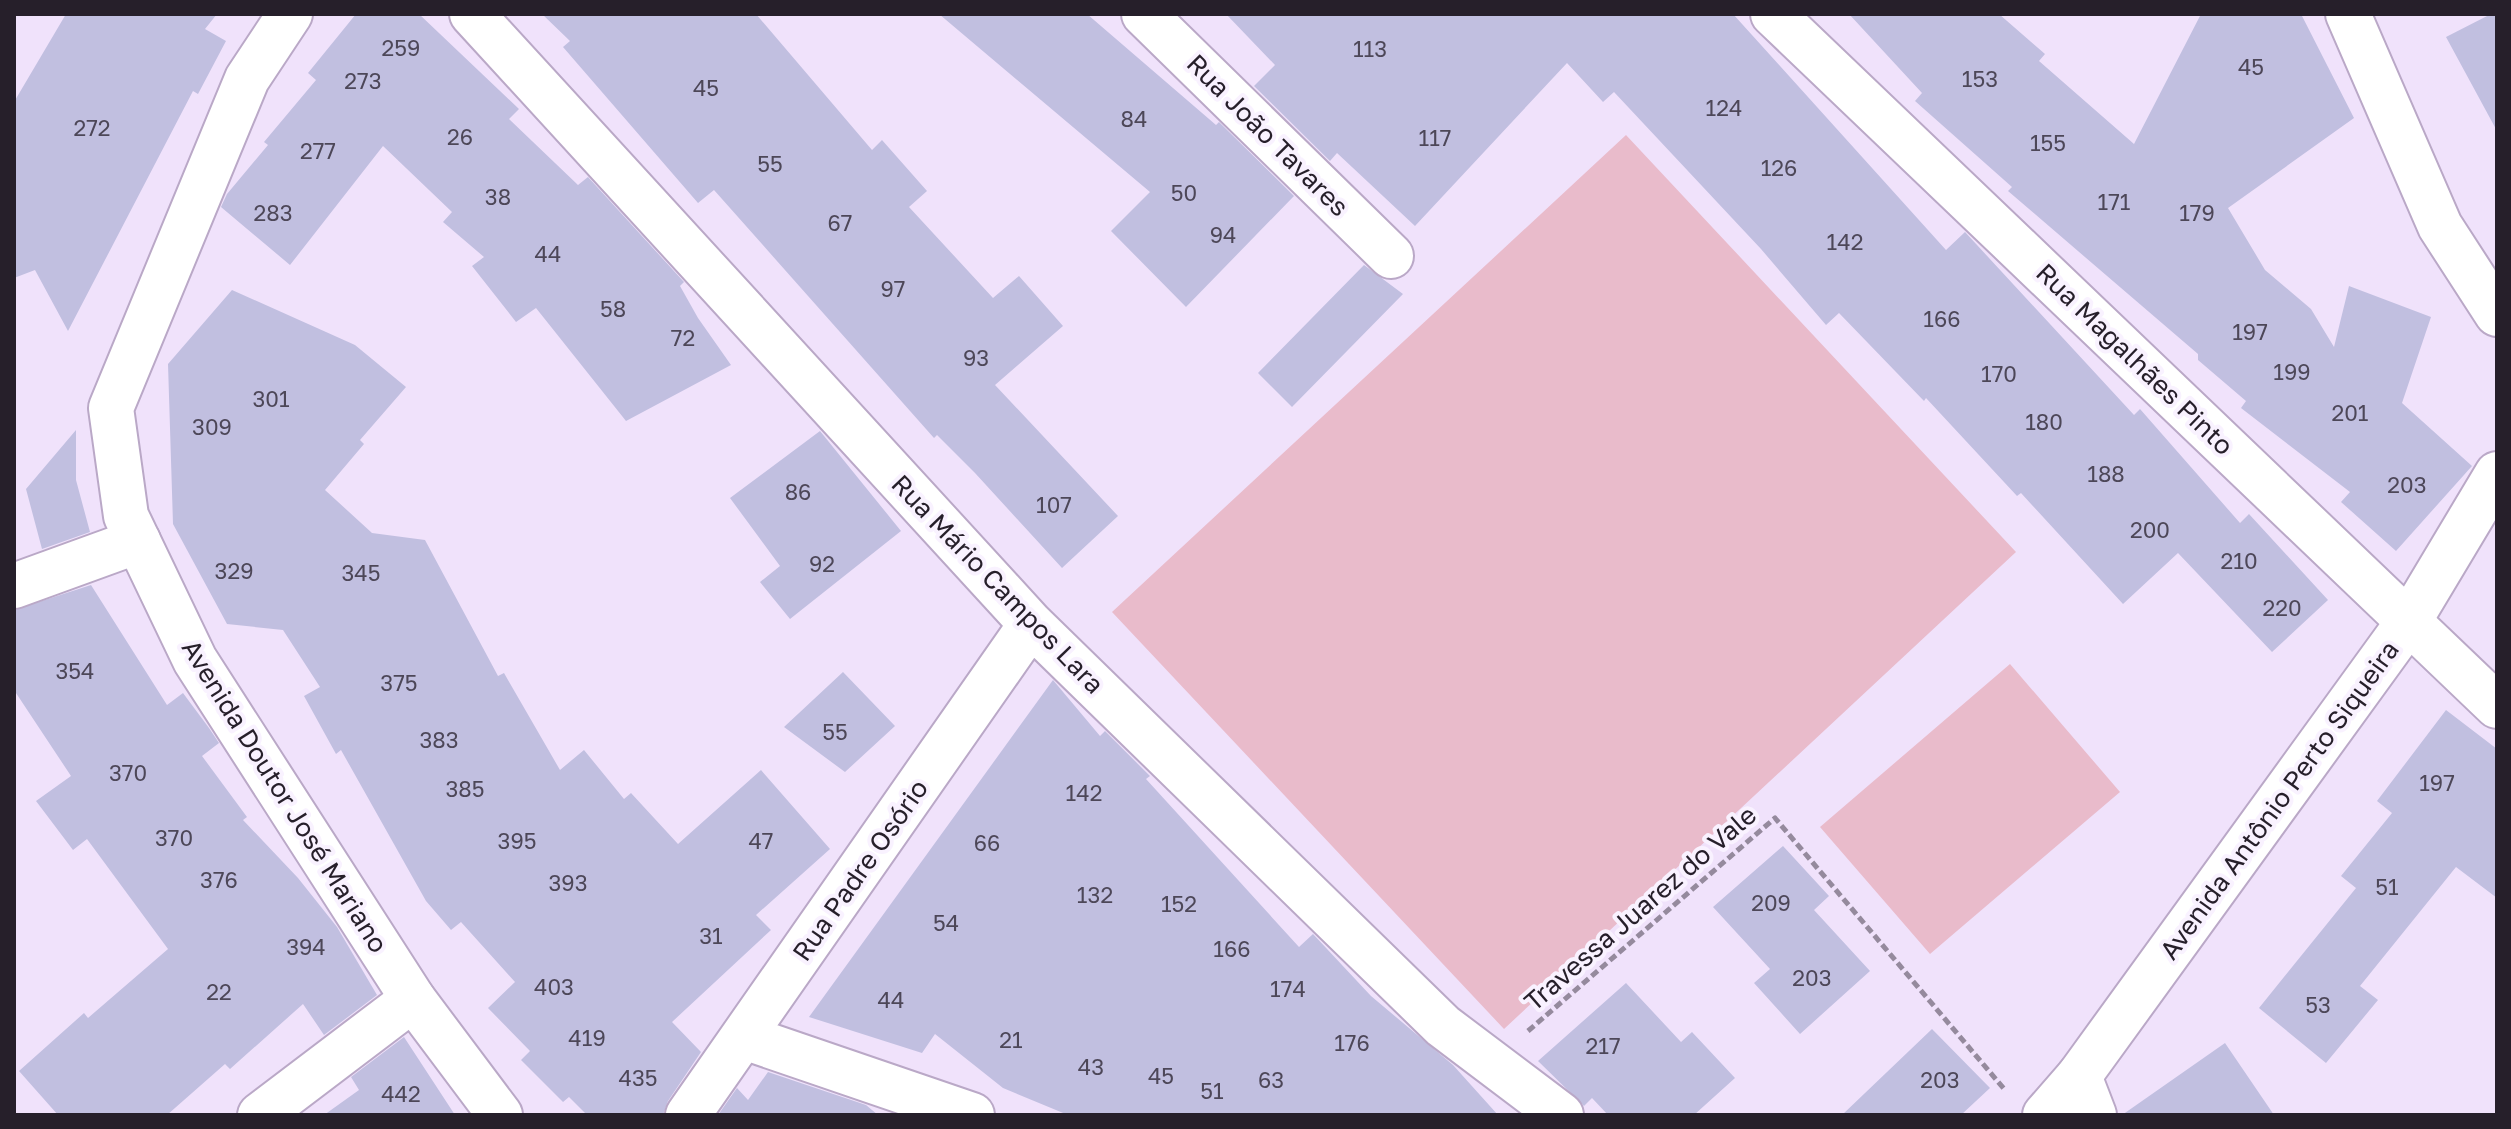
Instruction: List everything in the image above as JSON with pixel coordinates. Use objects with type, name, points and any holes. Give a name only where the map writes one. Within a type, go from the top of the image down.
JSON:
[{"type":"street","name":"Avenida Doutor José Mariano","points":[[290,14],[247,79],[111,408],[126,516],[195,660],[413,999],[500,1115]]},
{"type":"street","name":"Rua Mário Campos Lara","points":[[472,14],[1031,624],[1443,1026],[1561,1115]]},
{"type":"street","name":"Rua João Tavares","points":[[1144,14],[1391,256]]},
{"type":"street","name":"Rua Magalhães Pinto","points":[[1773,14],[2497,706]]},
{"type":"street","points":[[2348,14],[2440,226],[2497,314]]},
{"type":"street","name":"Avenida Antônio Perto Siqueira","points":[[2045,1115],[2087,1096],[2409,621],[2497,474]]},
{"type":"street","points":[[14,586],[138,541]]},
{"type":"street","name":"Rua Padre Osório","points":[[688,1115],[1031,624]]},
{"type":"street","points":[[260,1115],[413,999]]},
{"type":"street","points":[[744,1037],[972,1115]]},
{"type":"path","name":"Travessa Juarez do Vale","points":[[1491,1062],[1775,818],[2006,1091]]},
{"type":"shaded area","points":[[1626,135],[2016,552],[1504,1029],[1112,612]]},
{"type":"shaded area","points":[[2010,664],[2120,792],[1930,954],[1820,827]]},
{"type":"building","points":[[66,14],[217,14],[205,29],[226,41],[198,94],[193,91],[68,331],[35,270],[14,278],[14,102]]},
{"type":"building","points":[[356,14],[419,14],[519,109],[509,119],[578,185],[588,177],[684,282],[680,286],[698,318],[731,365],[626,421],[536,308],[516,322],[472,266],[484,257],[443,222],[452,212],[383,146],[290,265],[221,207],[227,194],[268,145],[264,142],[316,80],[308,73]]},
{"type":"building","points":[[542,14],[756,14],[872,150],[882,140],[927,191],[909,207],[993,298],[1019,276],[1063,326],[995,385],[1118,516],[1062,568],[975,473],[937,435],[934,438],[714,190],[698,203],[563,47],[570,41]]},
{"type":"building","points":[[939,14],[1087,14],[1216,125],[1219,122],[1294,196],[1186,307],[1111,231],[1150,192]]},
{"type":"building","points":[[1226,14],[1733,14],[1946,250],[1965,232],[2134,415],[2140,409],[2240,523],[2249,514],[2328,600],[2272,652],[2178,553],[2123,604],[2021,493],[2017,496],[1926,398],[1924,401],[1839,313],[1826,325],[1761,249],[1614,92],[1603,102],[1567,63],[1415,226],[1337,153],[1330,161],[1254,86],[1275,65]]},
{"type":"building","points":[[1849,14],[1999,14],[2045,54],[2039,61],[2134,144],[2201,14],[2301,14],[2354,118],[2228,208],[2265,270],[2311,309],[2334,347],[2349,286],[2431,317],[2402,403],[2472,466],[2396,551],[2341,502],[2350,492],[2241,408],[2246,401],[2198,360],[2198,354],[2008,191],[2012,187],[1915,101],[1922,93]]},
{"type":"building","points":[[2491,14],[2497,14],[2497,131],[2446,37]]},
{"type":"building","points":[[1364,265],[1403,294],[1292,407],[1258,373]]},
{"type":"building","points":[[232,290],[355,345],[406,387],[360,440],[364,444],[325,490],[372,533],[425,540],[498,676],[504,673],[560,770],[584,750],[624,799],[631,793],[678,844],[761,770],[830,849],[756,915],[771,930],[672,1022],[701,1052],[668,1101],[663,1115],[587,1115],[569,1097],[563,1102],[521,1060],[530,1051],[488,1008],[515,982],[461,922],[451,930],[426,901],[341,750],[336,754],[304,696],[320,687],[283,630],[227,624],[173,524],[168,364]]},
{"type":"building","points":[[76,430],[76,480],[90,532],[42,549],[26,489]]},
{"type":"building","points":[[820,431],[901,531],[790,619],[760,582],[780,566],[730,498]]},
{"type":"building","points":[[91,585],[167,705],[183,693],[209,728],[219,743],[202,756],[247,817],[243,820],[298,878],[337,927],[377,995],[324,1035],[303,1004],[230,1069],[225,1064],[167,1115],[58,1115],[19,1071],[84,1013],[88,1018],[168,949],[87,839],[73,850],[36,801],[71,776],[14,690],[14,610]]},
{"type":"building","points":[[843,672],[895,726],[845,772],[784,727]]},
{"type":"building","points":[[1053,680],[1100,736],[1105,731],[1150,776],[1146,779],[1299,947],[1313,934],[1371,996],[1453,1065],[1498,1115],[1068,1115],[1003,1088],[935,1034],[922,1053],[809,1017]]},
{"type":"building","points":[[2446,710],[2497,749],[2497,898],[2456,867],[2360,986],[2378,1000],[2326,1063],[2259,1008],[2356,888],[2341,876],[2392,813],[2377,801]]},
{"type":"building","points":[[1783,846],[1829,896],[1814,910],[1870,971],[1800,1034],[1754,983],[1770,969],[1713,907]]},
{"type":"building","points":[[1626,983],[1681,1042],[1692,1032],[1735,1078],[1694,1115],[1608,1115],[1592,1098],[1584,1106],[1538,1061]]},
{"type":"building","points":[[1932,1029],[1990,1088],[1961,1115],[1842,1115]]},
{"type":"building","points":[[404,1037],[455,1115],[324,1115],[359,1090],[351,1077]]},
{"type":"building","points":[[2225,1043],[2274,1115],[2122,1115]]},
{"type":"building","points":[[768,1072],[866,1105],[878,1115],[718,1115],[737,1088],[748,1100]]}]
